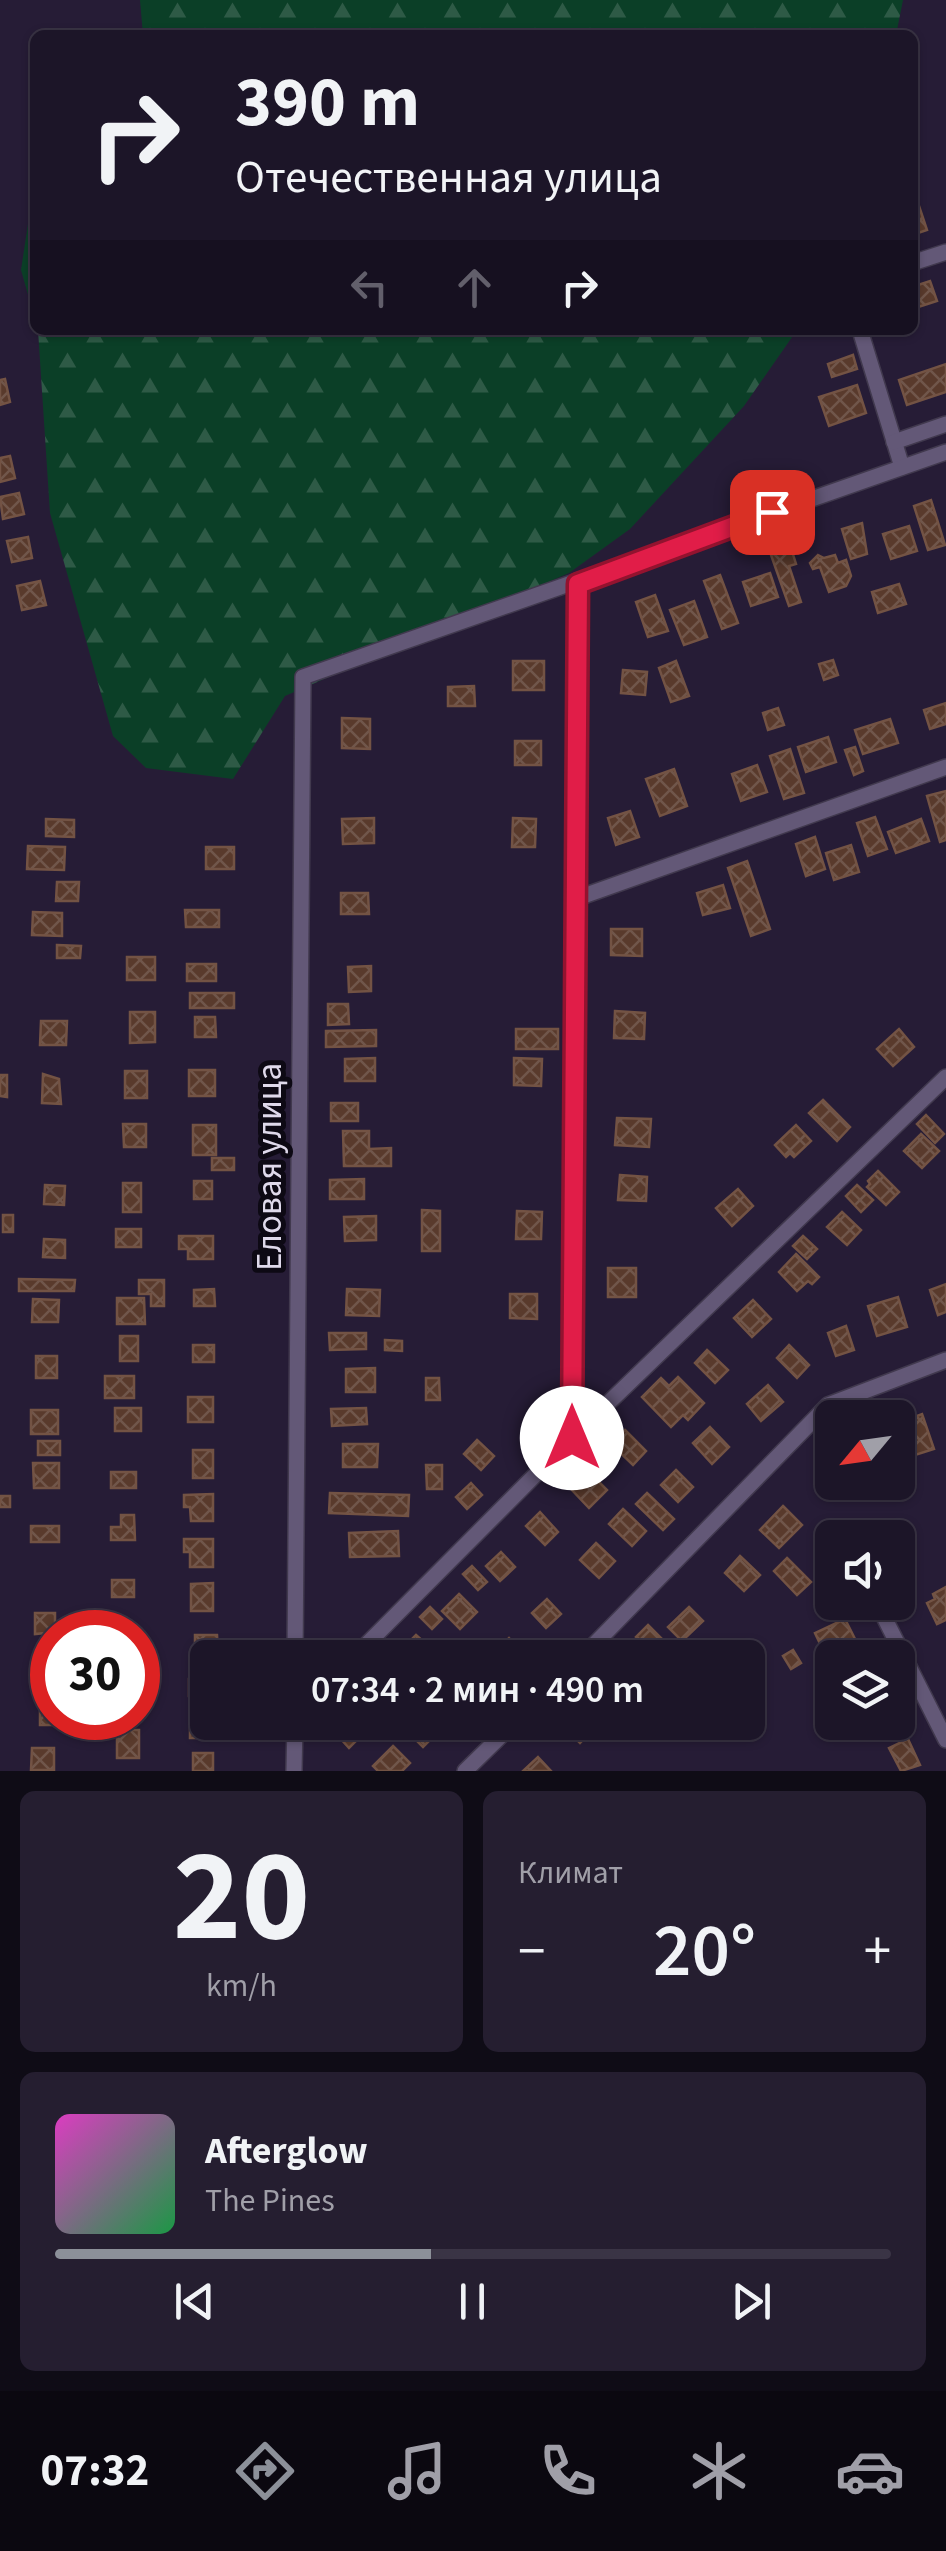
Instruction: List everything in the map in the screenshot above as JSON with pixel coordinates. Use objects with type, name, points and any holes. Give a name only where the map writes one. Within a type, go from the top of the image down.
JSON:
[{"type":"street","points":[[918,261],[946,252]]},
{"type":"street","points":[[862,335],[902,467]]},
{"type":"street","points":[[894,442],[946,424]]},
{"type":"street","points":[[572,1438],[578,584],[946,452]]},
{"type":"street","name":"Еловая улица","points":[[295,1640],[303,678],[578,584]]},
{"type":"street","points":[[575,899],[946,766]]},
{"type":"street","points":[[371,1640],[572,1438],[946,1077]]},
{"type":"street","points":[[600,1640],[828,1405],[946,1360]]},
{"type":"street","points":[[886,1620],[946,1740]]},
{"type":"street","points":[[294,1771],[295,1740]]},
{"type":"street","points":[[465,1771],[497,1740]]},
{"type":"green space","points":[[140,0],[903,0],[897,30],[143,30]]},
{"type":"green space","points":[[30,223],[30,302],[21,270]]},
{"type":"green space","points":[[38,335],[794,335],[744,406],[630,529],[569,573],[285,696],[233,779],[146,768],[113,736],[50,513]]},
{"type":"building","points":[[918,206],[927,230],[918,233]]},
{"type":"building","points":[[930,281],[937,301],[918,307],[918,285]]},
{"type":"building","points":[[853,355],[857,369],[832,377],[828,364]]},
{"type":"building","points":[[946,364],[946,392],[907,405],[899,380]]},
{"type":"building","points":[[5,379],[10,402],[0,405],[0,380]]},
{"type":"building","points":[[857,385],[866,413],[829,426],[819,397]]},
{"type":"building","points":[[10,456],[15,478],[0,482],[0,458]]},
{"type":"building","points":[[19,493],[24,514],[3,519],[0,497]]},
{"type":"building","points":[[931,500],[945,545],[928,550],[914,506]]},
{"type":"building","points":[[862,523],[867,554],[851,559],[842,529]]},
{"type":"building","points":[[909,526],[917,551],[891,559],[883,534]]},
{"type":"building","points":[[28,537],[32,558],[12,562],[7,541]]},
{"type":"building","points":[[791,548],[796,564],[789,566],[801,602],[789,606],[771,555]]},
{"type":"building","points":[[818,555],[835,555],[838,563],[846,560],[851,576],[846,586],[829,592],[820,567],[813,569],[810,563]]},
{"type":"building","points":[[770,573],[778,597],[751,606],[743,582]]},
{"type":"building","points":[[720,575],[738,623],[722,629],[704,581]]},
{"type":"building","points":[[40,581],[46,605],[22,610],[17,586]]},
{"type":"building","points":[[899,584],[906,604],[878,613],[872,592]]},
{"type":"building","points":[[655,595],[668,631],[648,637],[636,602]]},
{"type":"building","points":[[694,601],[707,637],[684,645],[670,610]]},
{"type":"building","points":[[833,660],[838,675],[824,680],[819,664]]},
{"type":"building","points":[[513,661],[544,661],[544,690],[513,690]]},
{"type":"building","points":[[676,661],[689,696],[671,702],[659,668]]},
{"type":"building","points":[[623,670],[647,672],[645,695],[621,693]]},
{"type":"building","points":[[474,686],[475,706],[448,706],[448,687]]},
{"type":"building","points":[[946,703],[946,724],[930,729],[924,710]]},
{"type":"building","points":[[778,708],[784,725],[768,730],[763,713]]},
{"type":"building","points":[[342,718],[370,719],[370,749],[342,748]]},
{"type":"building","points":[[890,719],[898,743],[863,754],[855,730]]},
{"type":"building","points":[[828,737],[836,762],[806,772],[798,747]]},
{"type":"building","points":[[515,741],[541,741],[541,765],[515,765]]},
{"type":"building","points":[[855,747],[863,771],[854,775],[845,750]]},
{"type":"building","points":[[790,749],[804,793],[784,799],[770,756]]},
{"type":"building","points":[[757,765],[767,792],[741,801],[732,774]]},
{"type":"building","points":[[674,769],[687,806],[660,816],[646,779]]},
{"type":"building","points":[[946,791],[946,840],[940,842],[927,796]]},
{"type":"building","points":[[630,811],[639,837],[616,845],[608,818]]},
{"type":"building","points":[[875,817],[887,849],[868,856],[857,823]]},
{"type":"building","points":[[374,818],[374,843],[343,844],[342,819]]},
{"type":"building","points":[[513,818],[536,819],[535,847],[512,847]]},
{"type":"building","points":[[46,819],[74,820],[74,837],[46,836]]},
{"type":"building","points":[[921,819],[929,841],[896,853],[888,832]]},
{"type":"building","points":[[815,837],[825,869],[806,876],[796,844]]},
{"type":"building","points":[[851,845],[859,872],[834,880],[826,853]]},
{"type":"building","points":[[28,846],[65,847],[64,870],[27,869]]},
{"type":"building","points":[[206,847],[234,847],[234,869],[206,869]]},
{"type":"building","points":[[747,861],[770,929],[751,936],[728,868]]},
{"type":"building","points":[[57,882],[79,882],[78,901],[56,901]]},
{"type":"building","points":[[723,885],[730,908],[703,915],[697,893]]},
{"type":"building","points":[[341,893],[368,893],[369,914],[341,914]]},
{"type":"building","points":[[185,910],[219,910],[219,927],[186,927]]},
{"type":"building","points":[[33,912],[62,913],[62,936],[32,935]]},
{"type":"building","points":[[611,929],[642,929],[642,956],[611,955]]},
{"type":"building","points":[[57,945],[81,946],[80,958],[57,958]]},
{"type":"building","points":[[127,957],[155,957],[155,980],[127,980]]},
{"type":"building","points":[[187,964],[216,964],[216,981],[187,981]]},
{"type":"building","points":[[371,966],[371,991],[349,992],[348,967]]},
{"type":"building","points":[[190,993],[234,993],[234,1008],[190,1008]]},
{"type":"building","points":[[328,1004],[348,1004],[349,1024],[328,1025]]},
{"type":"building","points":[[615,1011],[645,1013],[644,1039],[614,1038]]},
{"type":"building","points":[[130,1012],[155,1012],[155,1042],[130,1043]]},
{"type":"building","points":[[195,1017],[215,1017],[216,1037],[195,1037]]},
{"type":"building","points":[[41,1021],[67,1021],[66,1045],[40,1045]]},
{"type":"building","points":[[516,1029],[558,1029],[558,1049],[516,1049]]},
{"type":"building","points":[[899,1029],[914,1047],[893,1066],[877,1049]]},
{"type":"building","points":[[376,1030],[376,1046],[326,1047],[326,1031]]},
{"type":"building","points":[[375,1058],[375,1081],[345,1081],[345,1059]]},
{"type":"building","points":[[514,1058],[542,1059],[541,1086],[514,1085]]},
{"type":"building","points":[[189,1070],[215,1070],[215,1096],[189,1096]]},
{"type":"building","points":[[125,1071],[147,1071],[147,1098],[125,1098]]},
{"type":"building","points":[[43,1074],[59,1079],[61,1104],[42,1103]]},
{"type":"building","points":[[0,1075],[7,1075],[7,1097],[0,1096]]},
{"type":"building","points":[[823,1100],[850,1127],[837,1141],[809,1113]]},
{"type":"building","points":[[331,1103],[358,1103],[358,1121],[331,1121]]},
{"type":"building","points":[[926,1115],[944,1134],[935,1143],[917,1124]]},
{"type":"building","points":[[617,1118],[651,1119],[649,1147],[615,1145]]},
{"type":"building","points":[[123,1124],[146,1124],[146,1147],[124,1147]]},
{"type":"building","points":[[193,1125],[216,1125],[216,1155],[193,1155]]},
{"type":"building","points":[[796,1125],[811,1141],[794,1157],[790,1153],[786,1157],[775,1145]]},
{"type":"building","points":[[343,1131],[369,1131],[369,1149],[391,1148],[391,1166],[344,1166]]},
{"type":"building","points":[[921,1134],[939,1151],[922,1168],[904,1151]]},
{"type":"building","points":[[212,1158],[234,1158],[234,1170],[212,1170]]},
{"type":"building","points":[[878,1171],[899,1192],[886,1205],[867,1187]]},
{"type":"building","points":[[620,1175],[647,1177],[646,1201],[618,1200]]},
{"type":"building","points":[[364,1179],[364,1199],[330,1199],[330,1180]]},
{"type":"building","points":[[194,1181],[212,1181],[212,1199],[194,1199]]},
{"type":"building","points":[[123,1183],[141,1183],[141,1212],[123,1212]]},
{"type":"building","points":[[45,1185],[65,1186],[64,1205],[44,1204]]},
{"type":"building","points":[[857,1185],[873,1200],[861,1212],[846,1196]]},
{"type":"building","points":[[738,1189],[753,1206],[732,1226],[716,1208]]},
{"type":"building","points":[[422,1210],[440,1211],[440,1251],[422,1251]]},
{"type":"building","points":[[517,1211],[542,1212],[541,1239],[516,1239]]},
{"type":"building","points":[[842,1212],[861,1230],[847,1245],[827,1227]]},
{"type":"building","points":[[3,1215],[13,1215],[13,1232],[3,1232]]},
{"type":"building","points":[[376,1216],[376,1240],[345,1241],[344,1217]]},
{"type":"building","points":[[116,1229],[141,1229],[141,1247],[116,1247]]},
{"type":"building","points":[[179,1236],[213,1236],[213,1259],[188,1259],[188,1249],[179,1249]]},
{"type":"building","points":[[803,1236],[817,1249],[807,1259],[793,1246]]},
{"type":"building","points":[[44,1239],[65,1240],[65,1258],[43,1257]]},
{"type":"building","points":[[796,1254],[819,1277],[797,1291],[779,1272]]},
{"type":"building","points":[[608,1268],[636,1268],[636,1297],[608,1297]]},
{"type":"building","points":[[19,1279],[75,1280],[74,1291],[19,1291]]},
{"type":"building","points":[[139,1280],[164,1280],[164,1306],[151,1306],[151,1294],[139,1294]]},
{"type":"building","points":[[946,1284],[946,1312],[938,1315],[930,1290]]},
{"type":"building","points":[[214,1289],[215,1306],[194,1306],[194,1290]]},
{"type":"building","points":[[347,1289],[380,1290],[379,1316],[346,1315]]},
{"type":"building","points":[[510,1294],[537,1294],[537,1319],[510,1318]]},
{"type":"building","points":[[898,1297],[907,1327],[877,1336],[868,1306]]},
{"type":"building","points":[[117,1298],[144,1298],[145,1324],[117,1324]]},
{"type":"building","points":[[33,1299],[59,1300],[58,1322],[32,1322]]},
{"type":"building","points":[[753,1300],[771,1319],[752,1337],[734,1318]]},
{"type":"building","points":[[846,1326],[854,1350],[836,1356],[828,1333]]},
{"type":"building","points":[[329,1333],[366,1333],[366,1349],[330,1350]]},
{"type":"building","points":[[120,1336],[138,1336],[138,1361],[120,1361]]},
{"type":"building","points":[[385,1340],[402,1341],[402,1351],[385,1350]]},
{"type":"building","points":[[193,1345],[214,1345],[214,1362],[193,1362]]},
{"type":"building","points":[[789,1345],[809,1365],[797,1378],[777,1358]]},
{"type":"building","points":[[707,1350],[728,1370],[715,1383],[695,1363]]},
{"type":"building","points":[[36,1356],[57,1356],[57,1378],[36,1378]]},
{"type":"building","points":[[375,1368],[375,1392],[346,1392],[346,1369]]},
{"type":"building","points":[[105,1376],[134,1376],[134,1398],[105,1398]]},
{"type":"building","points":[[678,1377],[704,1403],[688,1420],[683,1415],[671,1427],[642,1397],[661,1378],[669,1386]]},
{"type":"building","points":[[426,1378],[439,1378],[440,1400],[426,1400]]},
{"type":"building","points":[[768,1385],[783,1402],[761,1421],[747,1404]]},
{"type":"building","points":[[188,1397],[213,1397],[213,1422],[188,1422]]},
{"type":"building","points":[[115,1408],[141,1408],[141,1431],[115,1431]]},
{"type":"building","points":[[366,1408],[367,1424],[332,1426],[331,1409]]},
{"type":"building","points":[[31,1410],[58,1410],[58,1434],[31,1434]]},
{"type":"building","points":[[922,1414],[934,1449],[915,1455],[915,1417]]},
{"type":"building","points":[[710,1427],[729,1447],[712,1464],[693,1443]]},
{"type":"building","points":[[625,1430],[646,1451],[633,1465],[611,1444]]},
{"type":"building","points":[[477,1440],[494,1456],[481,1470],[464,1454]]},
{"type":"building","points":[[38,1441],[60,1441],[60,1455],[38,1455]]},
{"type":"building","points":[[343,1444],[378,1444],[377,1467],[343,1467]]},
{"type":"building","points":[[193,1450],[213,1450],[213,1478],[193,1478]]},
{"type":"building","points":[[33,1463],[59,1463],[59,1488],[34,1488]]},
{"type":"building","points":[[426,1465],[442,1465],[442,1489],[427,1489]]},
{"type":"building","points":[[676,1470],[693,1487],[678,1502],[661,1485]]},
{"type":"building","points":[[588,1471],[607,1490],[589,1508],[571,1489]]},
{"type":"building","points":[[111,1472],[136,1472],[136,1488],[111,1488]]},
{"type":"building","points":[[471,1483],[482,1495],[467,1509],[456,1497]]},
{"type":"building","points":[[330,1493],[409,1495],[408,1516],[329,1513]]},
{"type":"building","points":[[647,1493],[674,1519],[663,1530],[636,1504]]},
{"type":"building","points":[[213,1494],[213,1521],[191,1521],[190,1507],[184,1507],[184,1495]]},
{"type":"building","points":[[0,1496],[10,1496],[10,1507],[0,1507]]},
{"type":"building","points":[[783,1506],[802,1525],[779,1548],[760,1530]]},
{"type":"building","points":[[623,1509],[646,1531],[632,1546],[609,1524]]},
{"type":"building","points":[[540,1512],[558,1532],[545,1545],[526,1526]]},
{"type":"building","points":[[121,1515],[134,1515],[135,1540],[111,1540],[111,1527],[121,1527]]},
{"type":"building","points":[[31,1526],[59,1526],[59,1542],[31,1542]]},
{"type":"building","points":[[398,1531],[399,1556],[350,1557],[349,1533]]},
{"type":"building","points":[[184,1539],[213,1539],[213,1567],[190,1567],[190,1552],[184,1552]]},
{"type":"building","points":[[596,1543],[615,1561],[599,1578],[580,1560]]},
{"type":"building","points":[[501,1552],[515,1567],[500,1581],[486,1566]]},
{"type":"building","points":[[740,1556],[760,1575],[744,1591],[725,1573]]},
{"type":"building","points":[[787,1558],[811,1582],[797,1595],[774,1571]]},
{"type":"building","points":[[472,1566],[487,1582],[478,1590],[463,1574]]},
{"type":"building","points":[[112,1580],[134,1580],[134,1597],[112,1597]]},
{"type":"building","points":[[213,1583],[213,1611],[191,1611],[191,1584]]},
{"type":"building","points":[[946,1587],[946,1620],[937,1624],[927,1603],[935,1599],[933,1594]]},
{"type":"building","points":[[459,1594],[477,1612],[460,1629],[442,1611]]},
{"type":"building","points":[[547,1599],[561,1614],[546,1628],[532,1613]]},
{"type":"building","points":[[430,1607],[442,1619],[432,1629],[420,1617]]},
{"type":"building","points":[[689,1607],[703,1621],[683,1640],[668,1627]]},
{"type":"building","points":[[846,1620],[855,1639],[818,1640],[815,1633]]},
{"type":"building","points":[[648,1625],[663,1640],[639,1640],[636,1637]]},
{"type":"building","points":[[195,1635],[217,1635],[217,1640],[195,1640]]},
{"type":"building","points":[[793,1650],[801,1663],[791,1669],[783,1656]]},
{"type":"building","points":[[117,1740],[139,1740],[139,1758],[117,1758]]},
{"type":"building","points":[[908,1740],[920,1765],[901,1771],[889,1748]]},
{"type":"building","points":[[393,1746],[410,1763],[402,1771],[378,1771],[373,1766]]},
{"type":"building","points":[[32,1748],[54,1748],[54,1770],[31,1770]]},
{"type":"building","points":[[193,1753],[213,1753],[213,1771],[193,1771]]},
{"type":"building","points":[[538,1757],[551,1771],[523,1771]]},
{"type":"route","points":[[572,1438],[578,584],[772,512]]}]
